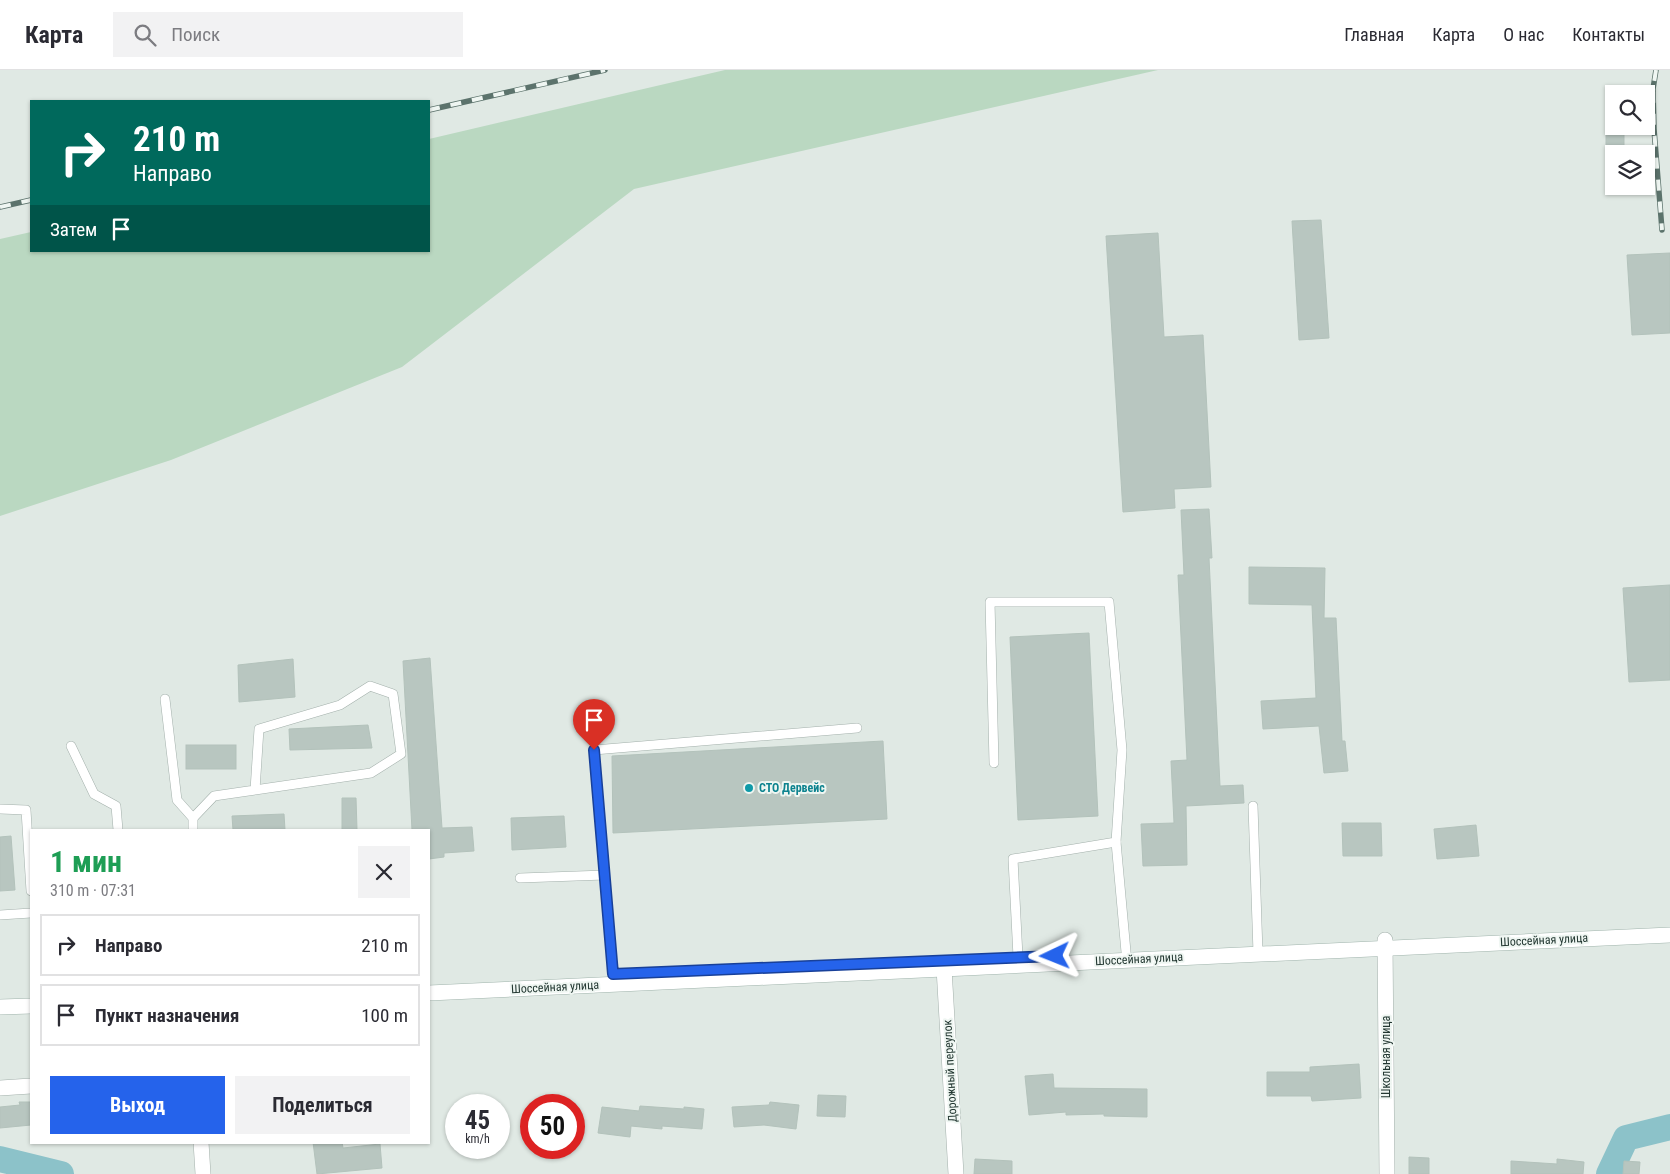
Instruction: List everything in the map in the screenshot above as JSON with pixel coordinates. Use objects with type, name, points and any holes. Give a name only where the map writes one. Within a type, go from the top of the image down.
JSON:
[{"type":"main road","name":"Шоссейная улица","points":[[430,993],[944,968],[1670,928]]},
{"type":"main road","name":"Шоссейная улица","points":[[1385,944],[1670,935]]},
{"type":"main road","name":"Школьная улица","points":[[1385,944],[1387,1174]]},
{"type":"main road","name":"Шоссейная улица","points":[[430,983],[1126,952],[1258,950]]},
{"type":"main road","name":"Дорожный переулок","points":[[944,968],[956,1174]]},
{"type":"main road","points":[[0,1002],[30,1001]]},
{"type":"main road","points":[[0,1007],[30,1006]]},
{"type":"main road","points":[[0,1088],[30,1086]]},
{"type":"main road","points":[[202,1144],[203,1174]]},
{"type":"lane","points":[[994,763],[990,602],[1109,602],[1122,750],[1116,842],[1126,952]]},
{"type":"lane","points":[[193,818],[214,796],[255,790],[371,773],[402,754],[392,694],[370,686],[340,706],[259,729],[255,790]]},
{"type":"lane","points":[[164,699],[177,800],[193,818],[193,829]]},
{"type":"lane","points":[[613,974],[594,750],[857,728]]},
{"type":"lane","points":[[71,746],[94,794],[116,806],[118,829]]},
{"type":"lane","points":[[1253,806],[1258,950]]},
{"type":"lane","points":[[0,809],[26,810],[30,875]]},
{"type":"lane","points":[[1018,957],[1013,859],[1116,842]]},
{"type":"lane","points":[[520,878],[605,875]]},
{"type":"lane","points":[[0,915],[30,913]]},
{"type":"green space","points":[[725,70],[1158,70],[634,189],[402,367],[171,460],[0,516],[0,239],[30,232],[30,252],[430,252],[430,139]]},
{"type":"building","points":[[1606,135],[1624,135],[1624,145],[1606,145]]},
{"type":"building","points":[[1321,220],[1329,338],[1299,340],[1292,221]]},
{"type":"building","points":[[1158,233],[1164,337],[1203,335],[1211,487],[1174,489],[1175,508],[1123,512],[1106,236]]},
{"type":"building","points":[[1670,253],[1670,333],[1632,335],[1627,255]]},
{"type":"building","points":[[1209,509],[1212,558],[1209,558],[1220,786],[1243,785],[1244,803],[1186,806],[1187,865],[1143,866],[1141,824],[1174,823],[1171,761],[1187,760],[1178,575],[1184,575],[1181,510]]},
{"type":"building","points":[[1249,567],[1325,568],[1324,618],[1336,618],[1342,741],[1345,741],[1348,771],[1324,773],[1319,726],[1263,729],[1261,701],[1316,698],[1312,605],[1249,604]]},
{"type":"building","points":[[1670,585],[1670,680],[1629,682],[1623,588]]},
{"type":"building","points":[[1089,633],[1098,816],[1018,820],[1010,637]]},
{"type":"building","points":[[430,658],[442,828],[472,827],[474,851],[444,853],[444,857],[430,859],[430,829],[412,829],[403,661]]},
{"type":"building","points":[[293,659],[295,697],[239,702],[238,665]]},
{"type":"building","points":[[368,725],[372,748],[290,750],[289,729]]},
{"type":"building","name":"СТО Дервейс","points":[[883,741],[887,819],[613,833],[612,756]]},
{"type":"building","points":[[186,745],[236,745],[236,769],[186,769]]},
{"type":"building","points":[[342,798],[356,798],[357,829],[342,829]]},
{"type":"building","points":[[284,814],[285,829],[233,829],[232,816]]},
{"type":"building","points":[[564,816],[566,847],[512,850],[511,818]]},
{"type":"building","points":[[1342,823],[1381,823],[1382,856],[1343,856]]},
{"type":"building","points":[[1476,825],[1479,856],[1437,859],[1434,829]]},
{"type":"building","points":[[11,836],[15,890],[0,891],[0,837]]},
{"type":"building","points":[[1359,1064],[1361,1098],[1312,1101],[1311,1096],[1267,1096],[1267,1072],[1310,1072],[1310,1067]]},
{"type":"building","points":[[1053,1074],[1054,1088],[1147,1089],[1147,1117],[1104,1116],[1104,1114],[1066,1115],[1066,1112],[1029,1115],[1025,1076]]},
{"type":"building","points":[[818,1095],[846,1096],[845,1117],[817,1116]]},
{"type":"building","points":[[19,1102],[30,1102],[30,1125],[0,1128],[0,1107],[20,1105]]},
{"type":"building","points":[[770,1102],[799,1105],[796,1129],[764,1125],[734,1127],[732,1107],[769,1105]]},
{"type":"building","points":[[640,1106],[704,1109],[702,1129],[662,1126],[662,1129],[631,1126],[630,1137],[598,1133],[602,1107],[639,1111]]},
{"type":"building","points":[[313,1144],[342,1144],[343,1148],[380,1144],[382,1168],[317,1174]]},
{"type":"building","points":[[1409,1157],[1429,1158],[1429,1174],[1409,1174]]},
{"type":"building","points":[[975,1159],[1012,1161],[1012,1174],[974,1174]]},
{"type":"building","points":[[1557,1159],[1584,1162],[1583,1174],[1511,1174],[1511,1161],[1557,1164]]},
{"type":"building","points":[[1624,1161],[1640,1162],[1639,1174],[1623,1174]]},
{"type":"waterway","points":[[1609,1174],[1626,1138],[1670,1127]]},
{"type":"waterway","points":[[0,1159],[61,1174]]},
{"type":"railway","points":[[430,110],[605,70]]},
{"type":"railway","points":[[1656,70],[1653,89],[1654,129],[1662,230]]},
{"type":"railway","points":[[0,207],[30,200]]},
{"type":"place","name":"СТО Дервейс","points":[[749,788]]},
{"type":"route","points":[[594,750],[613,974],[1055,956]]}]
